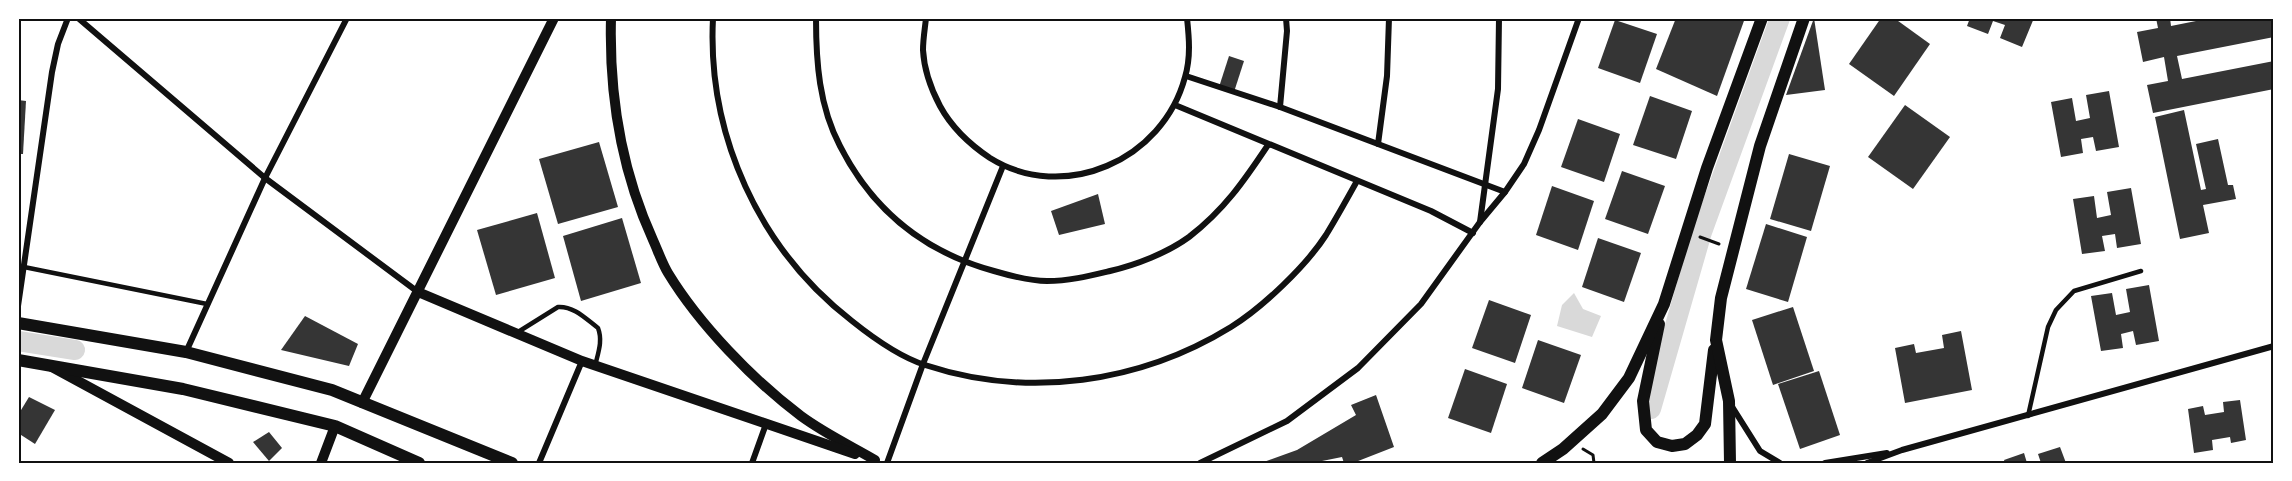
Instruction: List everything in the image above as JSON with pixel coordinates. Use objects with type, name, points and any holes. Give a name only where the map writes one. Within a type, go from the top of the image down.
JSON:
[{"type":"main road","points":[[1762,18],[1707,168],[1664,304],[1643,401],[1646,430],[1657,441],[1672,446],[1685,444],[1697,435],[1705,424],[1721,298],[1732,249],[1760,146],[1804,18]]},
{"type":"main road","points":[[1542,463],[1563,449],[1602,414],[1629,378],[1664,304]]},
{"type":"main road","points":[[18,323],[186,352],[332,390],[512,463]]},
{"type":"main road","points":[[1716,340],[1729,401],[1730,463]]},
{"type":"main road","points":[[18,360],[183,389],[334,426],[419,463]]},
{"type":"street","points":[[18,306],[52,72],[58,44],[68,18]]},
{"type":"street","points":[[78,18],[265,178],[418,292],[595,366],[882,462]]},
{"type":"street","points":[[186,352],[265,178],[347,18]]},
{"type":"street","points":[[362,403],[554,18]]},
{"type":"street","points":[[611,18],[613,81],[621,149],[638,208],[667,272],[702,319],[761,383],[803,417],[882,462]]},
{"type":"street","points":[[713,18],[712,48],[718,105],[733,160],[757,213],[789,261],[828,302],[873,337],[923,364],[986,380],[1050,384],[1114,376],[1176,357],[1232,326],[1283,286],[1325,237],[1357,181]]},
{"type":"street","points":[[816,18],[816,60],[824,104],[839,145],[861,183],[891,216],[925,243],[964,263],[1020,278],[1046,281],[1079,279],[1136,265],[1188,238],[1231,199],[1269,145]]},
{"type":"street","points":[[926,18],[923,51],[930,87],[947,120],[972,147],[1003,166],[1035,175],[1068,177],[1101,170],[1130,155],[1156,133],[1174,105],[1186,76],[1190,42],[1187,18]]},
{"type":"street","points":[[1280,107],[1287,31],[1286,18]]},
{"type":"street","points":[[1378,144],[1387,76],[1389,18]]},
{"type":"street","points":[[1480,222],[1498,89],[1499,18]]},
{"type":"street","points":[[1200,463],[1287,421],[1358,368],[1421,304],[1480,222],[1506,192],[1524,164],[1539,130],[1579,18]]},
{"type":"street","points":[[1186,76],[1280,107],[1506,192]]},
{"type":"street","points":[[1174,105],[1431,211],[1473,233]]},
{"type":"street","points":[[882,462],[1003,166]]},
{"type":"street","points":[[1867,463],[1902,450],[2274,346]]},
{"type":"street","points":[[539,463],[582,361]]},
{"type":"street","points":[[49,366],[229,463]]},
{"type":"street","points":[[1729,401],[1760,451],[1779,463]]},
{"type":"street","points":[[752,463],[766,424]]},
{"type":"street","points":[[321,463],[334,426]]},
{"type":"street","points":[[1825,463],[1902,450]]},
{"type":"lane","points":[[24,267],[207,304]]},
{"type":"lane","points":[[2028,416],[2048,327],[2056,310],[2074,291],[2141,271]]},
{"type":"lane","points":[[514,334],[558,308],[565,307],[575,310],[600,332],[595,366]]},
{"type":"path","points":[[1699,236],[1732,249]]},
{"type":"shaded area","points":[[1574,293],[1583,309],[1601,316],[1592,337],[1557,326],[1562,305]]},
{"type":"building","points":[[1676,18],[1745,18],[1717,96],[1656,69]]},
{"type":"building","points":[[1814,18],[1825,90],[1786,95]]},
{"type":"building","points":[[1881,18],[1894,18],[1930,44],[1894,96],[1849,64]]},
{"type":"building","points":[[1970,18],[2034,18],[2022,47],[2000,38],[2005,25],[1993,21],[1988,34],[1967,26]]},
{"type":"building","points":[[2156,18],[2170,18],[2171,26],[2211,18],[2274,18],[2274,37],[2177,56],[2182,79],[2274,61],[2274,89],[2153,113],[2147,85],[2168,81],[2164,57],[2143,62],[2137,32],[2158,28]]},
{"type":"building","points":[[1615,20],[1657,34],[1640,83],[1598,68]]},
{"type":"building","points":[[1229,56],[1244,61],[1234,92],[1219,87]]},
{"type":"building","points":[[2109,91],[2119,147],[2096,151],[2093,137],[2081,139],[2083,153],[2061,157],[2051,102],[2072,98],[2076,121],[2090,118],[2086,95]]},
{"type":"building","points":[[1650,96],[1692,111],[1676,159],[1633,145]]},
{"type":"building","points":[[18,100],[26,101],[23,154],[18,154]]},
{"type":"building","points":[[1905,105],[1950,137],[1913,189],[1868,157]]},
{"type":"building","points":[[2184,110],[2201,190],[2206,189],[2196,144],[2218,139],[2228,185],[2233,185],[2236,199],[2203,205],[2209,233],[2180,239],[2155,117]]},
{"type":"building","points":[[1578,119],[1620,134],[1604,182],[1561,167]]},
{"type":"building","points":[[599,142],[618,207],[558,224],[539,159]]},
{"type":"building","points":[[1789,154],[1830,166],[1811,231],[1770,219]]},
{"type":"building","points":[[1622,171],[1665,186],[1648,234],[1605,219]]},
{"type":"building","points":[[1552,186],[1594,201],[1578,250],[1536,235]]},
{"type":"building","points":[[2131,188],[2141,244],[2117,248],[2115,234],[2102,236],[2105,251],[2082,254],[2073,199],[2094,196],[2097,218],[2111,215],[2107,192]]},
{"type":"building","points":[[1098,194],[1105,224],[1059,235],[1051,211]]},
{"type":"building","points":[[537,213],[555,278],[496,295],[477,230]]},
{"type":"building","points":[[622,218],[641,283],[581,301],[563,236]]},
{"type":"building","points":[[1766,224],[1807,237],[1788,302],[1746,289]]},
{"type":"building","points":[[1598,238],[1641,253],[1624,302],[1582,287]]},
{"type":"building","points":[[2149,285],[2159,341],[2136,345],[2133,331],[2121,334],[2123,348],[2101,351],[2091,296],[2112,293],[2116,315],[2130,312],[2126,289]]},
{"type":"building","points":[[1489,300],[1531,315],[1515,363],[1472,348]]},
{"type":"building","points":[[1793,307],[1814,371],[1773,385],[1752,320]]},
{"type":"building","points":[[305,316],[358,344],[349,366],[281,350]]},
{"type":"building","points":[[1961,331],[1972,390],[1905,403],[1895,348],[1914,344],[1916,353],[1944,348],[1942,335]]},
{"type":"building","points":[[1538,340],[1581,355],[1564,403],[1522,388]]},
{"type":"building","points":[[1465,369],[1507,384],[1491,433],[1448,418]]},
{"type":"building","points":[[1819,371],[1840,435],[1800,449],[1778,384]]},
{"type":"building","points":[[1376,395],[1394,447],[1353,463],[1344,463],[1342,457],[1312,463],[1261,463],[1297,450],[1356,415],[1351,405]]},
{"type":"building","points":[[29,397],[55,410],[35,444],[18,433],[18,415]]},
{"type":"building","points":[[2240,400],[2246,440],[2231,443],[2230,437],[2212,440],[2213,450],[2194,453],[2188,409],[2203,406],[2205,415],[2224,412],[2223,402]]},
{"type":"building","points":[[269,432],[282,448],[269,461],[253,442]]},
{"type":"building","points":[[2060,447],[2066,463],[2041,463],[2038,454]]},
{"type":"building","points":[[2024,453],[2027,463],[2005,463],[2004,460]]},
{"type":"waterway","points":[[1651,409],[1702,232],[1780,18]]},
{"type":"waterway","points":[[18,341],[75,350]]}]
